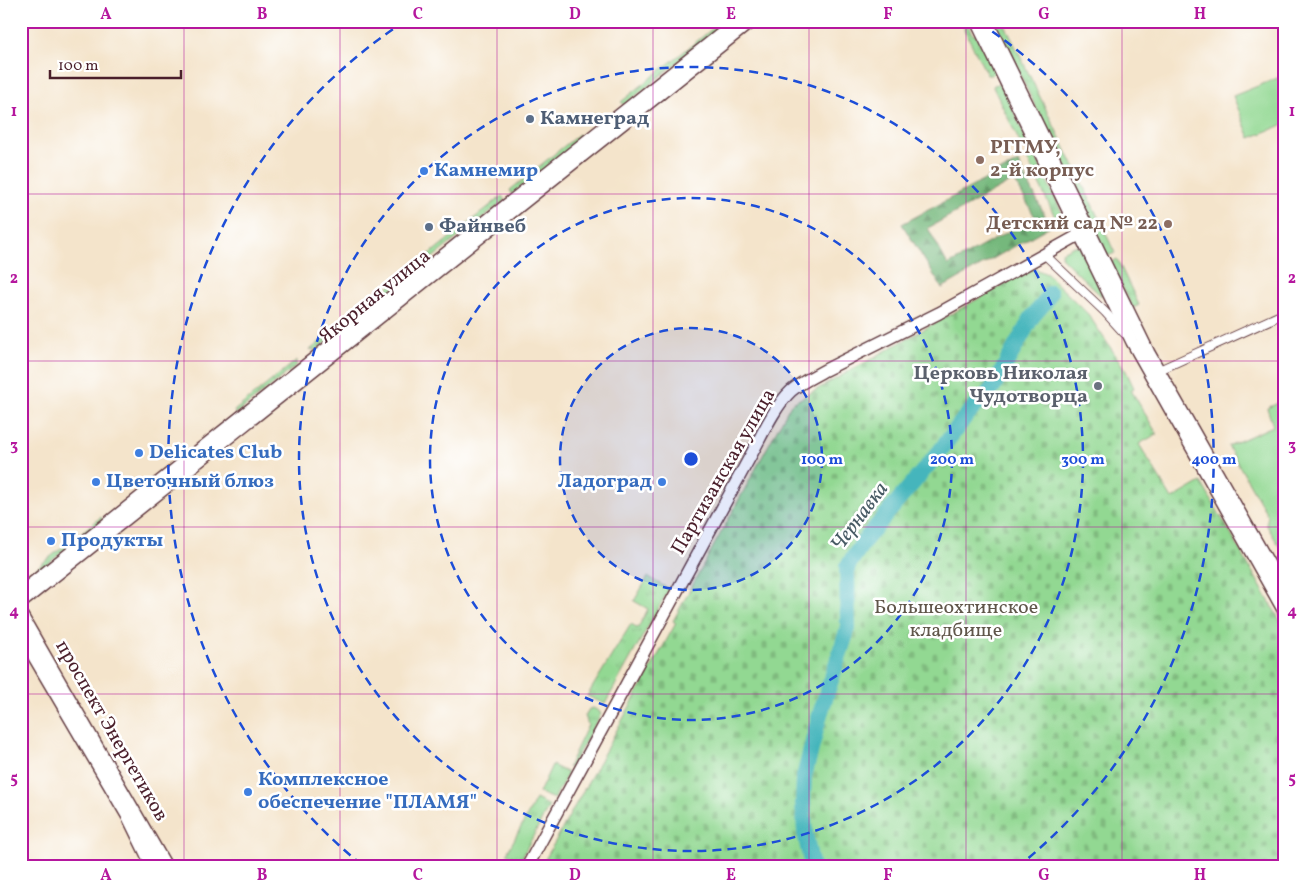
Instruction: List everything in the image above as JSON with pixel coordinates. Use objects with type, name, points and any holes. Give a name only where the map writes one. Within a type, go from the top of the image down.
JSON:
[{"type":"main road","name":"проспект Энергетиков","points":[[21,614],[166,867]]},
{"type":"main road","name":"проспект Энергетиков","points":[[21,634],[132,824],[153,867]]},
{"type":"street","name":"Якорная улица","points":[[21,592],[737,21]]},
{"type":"street","name":"Якорная улица","points":[[21,603],[752,21]]},
{"type":"street","points":[[976,21],[1154,373],[1285,613]]},
{"type":"street","points":[[987,21],[1084,232],[1132,342]]},
{"type":"street","name":"Партизанская улица","points":[[527,867],[751,455],[784,400],[797,387],[808,380],[939,313],[1084,232]]},
{"type":"street","points":[[1044,254],[1105,312],[1132,342],[1154,373],[1285,592]]},
{"type":"street","points":[[1154,373],[1285,313]]},
{"type":"green space","points":[[722,21],[729,21],[624,105],[621,102]]},
{"type":"green space","points":[[994,21],[1003,21],[1078,175],[1070,178]]},
{"type":"green space","points":[[967,24],[973,35],[976,35],[995,72],[992,75],[987,75],[964,29]]},
{"type":"green space","points":[[1285,75],[1285,124],[1250,138],[1233,96]]},
{"type":"green space","points":[[1000,83],[1030,146],[1023,149],[993,87]]},
{"type":"green space","points":[[579,134],[582,138],[512,194],[510,190]]},
{"type":"green space","points":[[1035,155],[1065,219],[1065,222],[1061,225],[1058,223],[1027,159]]},
{"type":"green space","points":[[1018,162],[1050,226],[942,288],[902,224]],"holes":[[[1014,180],[1035,217],[948,265],[928,228]]]},
{"type":"green space","points":[[1081,181],[1115,253],[1107,256],[1073,185]]},
{"type":"green space","points":[[502,196],[505,200],[317,350],[310,350]]},
{"type":"green space","points":[[1074,246],[1079,246],[1103,293],[1101,296],[1062,258],[1062,252]]},
{"type":"green space","points":[[1117,259],[1139,305],[1133,308],[1110,263]]},
{"type":"green space","name":"Большеохтинское кладбище","points":[[1033,268],[1047,274],[1088,314],[1126,371],[1134,388],[1131,390],[1157,434],[1139,444],[1172,499],[1201,482],[1285,629],[1285,867],[541,867],[676,623],[673,621],[791,404]]},
{"type":"green space","points":[[297,360],[296,366],[236,414],[234,411]]},
{"type":"green space","points":[[1285,400],[1285,556],[1266,524],[1268,516],[1228,446],[1273,426],[1267,408]]},
{"type":"green space","points":[[101,517],[103,520],[27,580],[25,577]]},
{"type":"green space","points":[[648,577],[669,589],[605,704],[587,696],[631,624],[638,628],[648,609],[634,601]]},
{"type":"green space","points":[[593,708],[601,714],[570,768],[568,767],[588,725],[585,716],[589,709]]},
{"type":"green space","points":[[552,765],[568,773],[554,799],[539,793]]},
{"type":"green space","points":[[536,799],[549,806],[520,861],[507,853]]},
{"type":"waterway","name":"Чернавка","points":[[812,867],[805,833],[804,777],[820,714],[848,628],[847,567],[864,541],[940,451],[965,417],[992,389],[1032,317],[1050,293]]},
{"type":"place","name":"Камнеград","points":[[530,119]]},
{"type":"place","name":"РГГМУ, 2-й корпус","points":[[980,160]]},
{"type":"place","name":"Камнемир","points":[[424,171]]},
{"type":"place","name":"Детский сад № 22","points":[[1168,224]]},
{"type":"place","name":"Файнвеб","points":[[429,227]]},
{"type":"place","name":"Церковь Николая Чудотворца","points":[[1098,386]]},
{"type":"place","name":"Delicates Club","points":[[139,453]]},
{"type":"place","name":"Цветочный блюз","points":[[96,482]]},
{"type":"place","name":"Ладоград","points":[[662,482]]},
{"type":"place","name":"Продукты","points":[[51,541]]},
{"type":"place","name":"Комплексное обеспечение \"ПЛАМЯ\"","points":[[248,792]]}]
